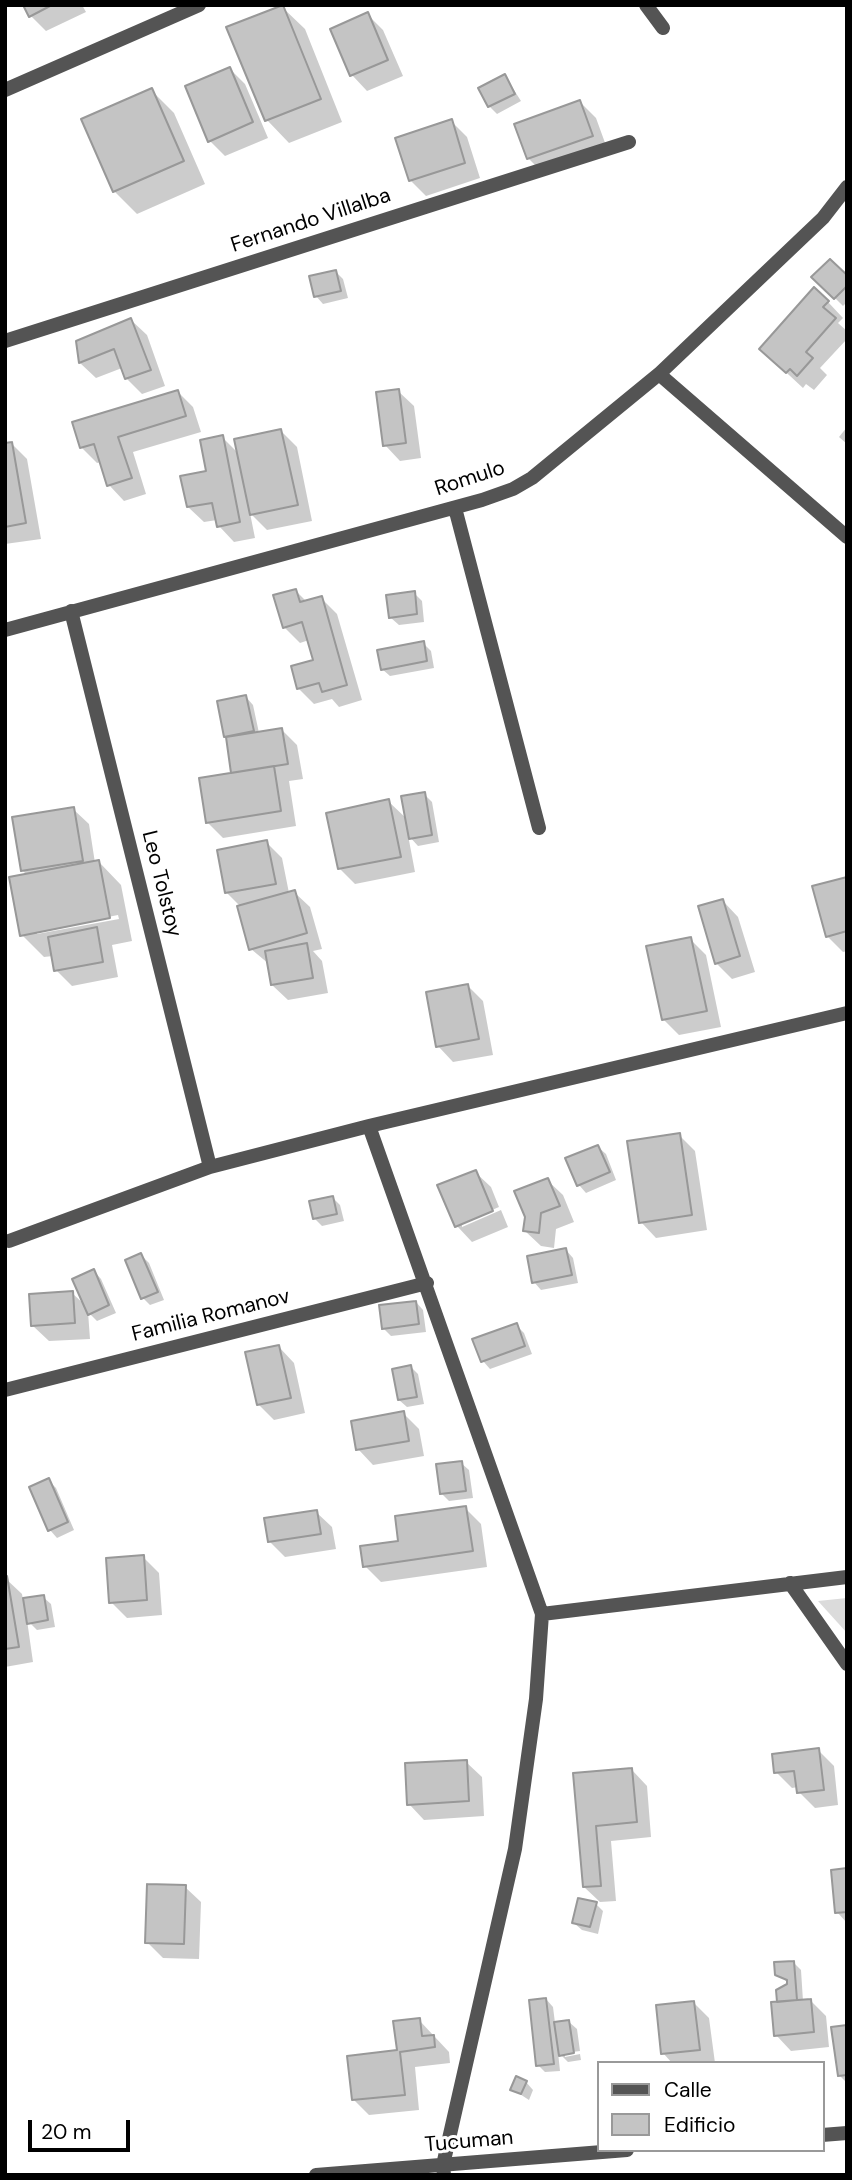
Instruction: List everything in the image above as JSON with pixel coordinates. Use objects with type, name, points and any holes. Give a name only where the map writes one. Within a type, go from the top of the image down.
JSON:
[{"type":"street","points":[[5,90],[199,5]]},
{"type":"street","points":[[646,5],[663,28]]},
{"type":"street","name":"Fernando Villalba","points":[[5,341],[629,142]]},
{"type":"street","name":"Romulo","points":[[5,630],[455,508],[513,489],[532,478],[659,374],[823,218],[847,187]]},
{"type":"street","points":[[659,374],[847,537]]},
{"type":"street","points":[[455,508],[539,828]]},
{"type":"street","name":"Leo Tolstoy","points":[[71,611],[210,1167]]},
{"type":"street","points":[[9,1241],[210,1167],[369,1126],[847,1013]]},
{"type":"street","points":[[369,1126],[427,1283],[542,1614],[536,1699],[515,1849],[444,2170]]},
{"type":"street","name":"Familia Romanov","points":[[5,1390],[427,1283]]},
{"type":"street","points":[[542,1614],[847,1577]]},
{"type":"street","points":[[790,1583],[847,1664]]},
{"type":"street","points":[[824,2135],[847,2133]]},
{"type":"street","name":"Tucuman","points":[[316,2175],[444,2170],[608,2152]]},
{"type":"shaded area","points":[[847,1598],[847,1633],[818,1601]]},
{"type":"building","points":[[23,5],[52,5],[29,17]]},
{"type":"building","points":[[283,5],[321,99],[265,121],[226,27]]},
{"type":"building","points":[[368,12],[388,60],[350,76],[330,29]]},
{"type":"building","points":[[230,67],[253,122],[208,142],[185,86]]},
{"type":"building","points":[[505,74],[515,94],[488,107],[478,88]]},
{"type":"building","points":[[152,88],[184,161],[113,192],[81,119]]},
{"type":"building","points":[[580,100],[593,136],[527,159],[514,124]]},
{"type":"building","points":[[452,119],[465,163],[409,181],[395,138]]},
{"type":"building","points":[[830,259],[847,275],[847,286],[834,299],[811,277]]},
{"type":"building","points":[[336,270],[341,291],[314,297],[309,276]]},
{"type":"building","points":[[814,287],[829,301],[823,307],[836,318],[806,352],[813,358],[797,376],[790,369],[786,373],[759,349]]},
{"type":"building","points":[[131,318],[151,370],[125,379],[114,349],[79,363],[76,341]]},
{"type":"building","points":[[399,389],[406,443],[383,446],[376,392]]},
{"type":"building","points":[[178,390],[186,416],[118,437],[132,478],[107,486],[94,444],[80,448],[72,422]]},
{"type":"building","points":[[281,429],[298,505],[250,515],[234,439]]},
{"type":"building","points":[[223,435],[240,522],[217,527],[212,503],[187,507],[180,476],[206,471],[200,440]]},
{"type":"building","points":[[12,442],[26,523],[5,527],[5,443]]},
{"type":"building","points":[[296,589],[300,602],[322,596],[347,685],[322,692],[319,683],[297,689],[291,666],[313,660],[302,622],[283,628],[273,595]]},
{"type":"building","points":[[415,591],[417,614],[389,618],[386,595]]},
{"type":"building","points":[[424,641],[427,661],[381,670],[377,650]]},
{"type":"building","points":[[246,695],[254,731],[224,737],[217,701]]},
{"type":"building","points":[[282,728],[288,764],[231,773],[226,737]]},
{"type":"building","points":[[274,766],[281,811],[206,823],[199,778]]},
{"type":"building","points":[[425,792],[432,835],[409,839],[401,796]]},
{"type":"building","points":[[389,799],[401,857],[338,869],[326,813]]},
{"type":"building","points":[[74,807],[83,861],[21,871],[12,817]]},
{"type":"building","points":[[267,840],[276,884],[225,893],[217,850]]},
{"type":"building","points":[[99,860],[110,918],[20,936],[9,877]]},
{"type":"building","points":[[847,877],[847,931],[826,937],[812,886]]},
{"type":"building","points":[[295,890],[307,933],[249,950],[237,906]]},
{"type":"building","points":[[723,899],[740,956],[715,964],[698,906]]},
{"type":"building","points":[[97,927],[103,962],[54,971],[48,937]]},
{"type":"building","points":[[691,937],[707,1011],[662,1020],[646,946]]},
{"type":"building","points":[[307,943],[313,978],[271,985],[265,951]]},
{"type":"building","points":[[468,984],[479,1039],[436,1047],[426,992]]},
{"type":"building","points":[[680,1133],[692,1215],[639,1223],[627,1141]]},
{"type":"building","points":[[598,1145],[610,1172],[577,1186],[565,1158]]},
{"type":"building","points":[[476,1170],[493,1211],[455,1227],[437,1185]]},
{"type":"building","points":[[548,1178],[560,1206],[541,1213],[539,1233],[523,1231],[525,1217],[514,1191]]},
{"type":"building","points":[[333,1196],[337,1214],[313,1219],[309,1201]]},
{"type":"building","points":[[566,1248],[572,1275],[532,1283],[527,1256]]},
{"type":"building","points":[[141,1253],[158,1292],[141,1299],[125,1260]]},
{"type":"building","points":[[94,1269],[109,1305],[88,1315],[72,1279]]},
{"type":"building","points":[[73,1291],[75,1323],[31,1326],[29,1294]]},
{"type":"building","points":[[416,1301],[419,1324],[382,1329],[379,1305]]},
{"type":"building","points":[[517,1323],[525,1346],[481,1362],[472,1339]]},
{"type":"building","points":[[279,1345],[291,1398],[257,1405],[245,1352]]},
{"type":"building","points":[[411,1365],[417,1397],[398,1400],[392,1369]]},
{"type":"building","points":[[404,1411],[409,1441],[356,1450],[351,1421]]},
{"type":"building","points":[[462,1461],[466,1491],[440,1494],[436,1464]]},
{"type":"building","points":[[49,1478],[68,1522],[48,1531],[29,1487]]},
{"type":"building","points":[[466,1506],[473,1551],[363,1567],[360,1546],[398,1541],[395,1516]]},
{"type":"building","points":[[317,1510],[321,1534],[268,1542],[264,1518]]},
{"type":"building","points":[[144,1555],[147,1600],[109,1603],[106,1558]]},
{"type":"building","points":[[7,1576],[19,1647],[5,1649],[5,1577]]},
{"type":"building","points":[[44,1595],[48,1620],[27,1624],[23,1598]]},
{"type":"building","points":[[819,1748],[824,1790],[797,1793],[794,1771],[774,1773],[772,1754]]},
{"type":"building","points":[[467,1760],[469,1801],[407,1805],[405,1763]]},
{"type":"building","points":[[632,1768],[637,1822],[596,1826],[601,1886],[583,1887],[573,1773]]},
{"type":"building","points":[[847,1868],[847,1912],[835,1913],[831,1870]]},
{"type":"building","points":[[147,1884],[186,1885],[184,1944],[145,1943]]},
{"type":"building","points":[[578,1898],[597,1902],[590,1927],[572,1923]]},
{"type":"building","points":[[794,1961],[797,2000],[777,2002],[776,1990],[787,1984],[787,1980],[775,1975],[774,1962]]},
{"type":"building","points":[[546,1998],[554,2064],[536,2066],[529,2000]]},
{"type":"building","points":[[811,1999],[814,2032],[774,2036],[771,2002]]},
{"type":"building","points":[[694,2001],[700,2050],[661,2054],[656,2005]]},
{"type":"building","points":[[420,2018],[422,2036],[434,2035],[435,2047],[400,2052],[405,2095],[352,2100],[347,2056],[397,2050],[393,2021]]},
{"type":"building","points":[[569,2020],[574,2053],[559,2056],[554,2022]]},
{"type":"building","points":[[847,2025],[847,2075],[838,2076],[831,2027]]},
{"type":"building","points":[[516,2076],[527,2081],[521,2094],[510,2090]]}]
